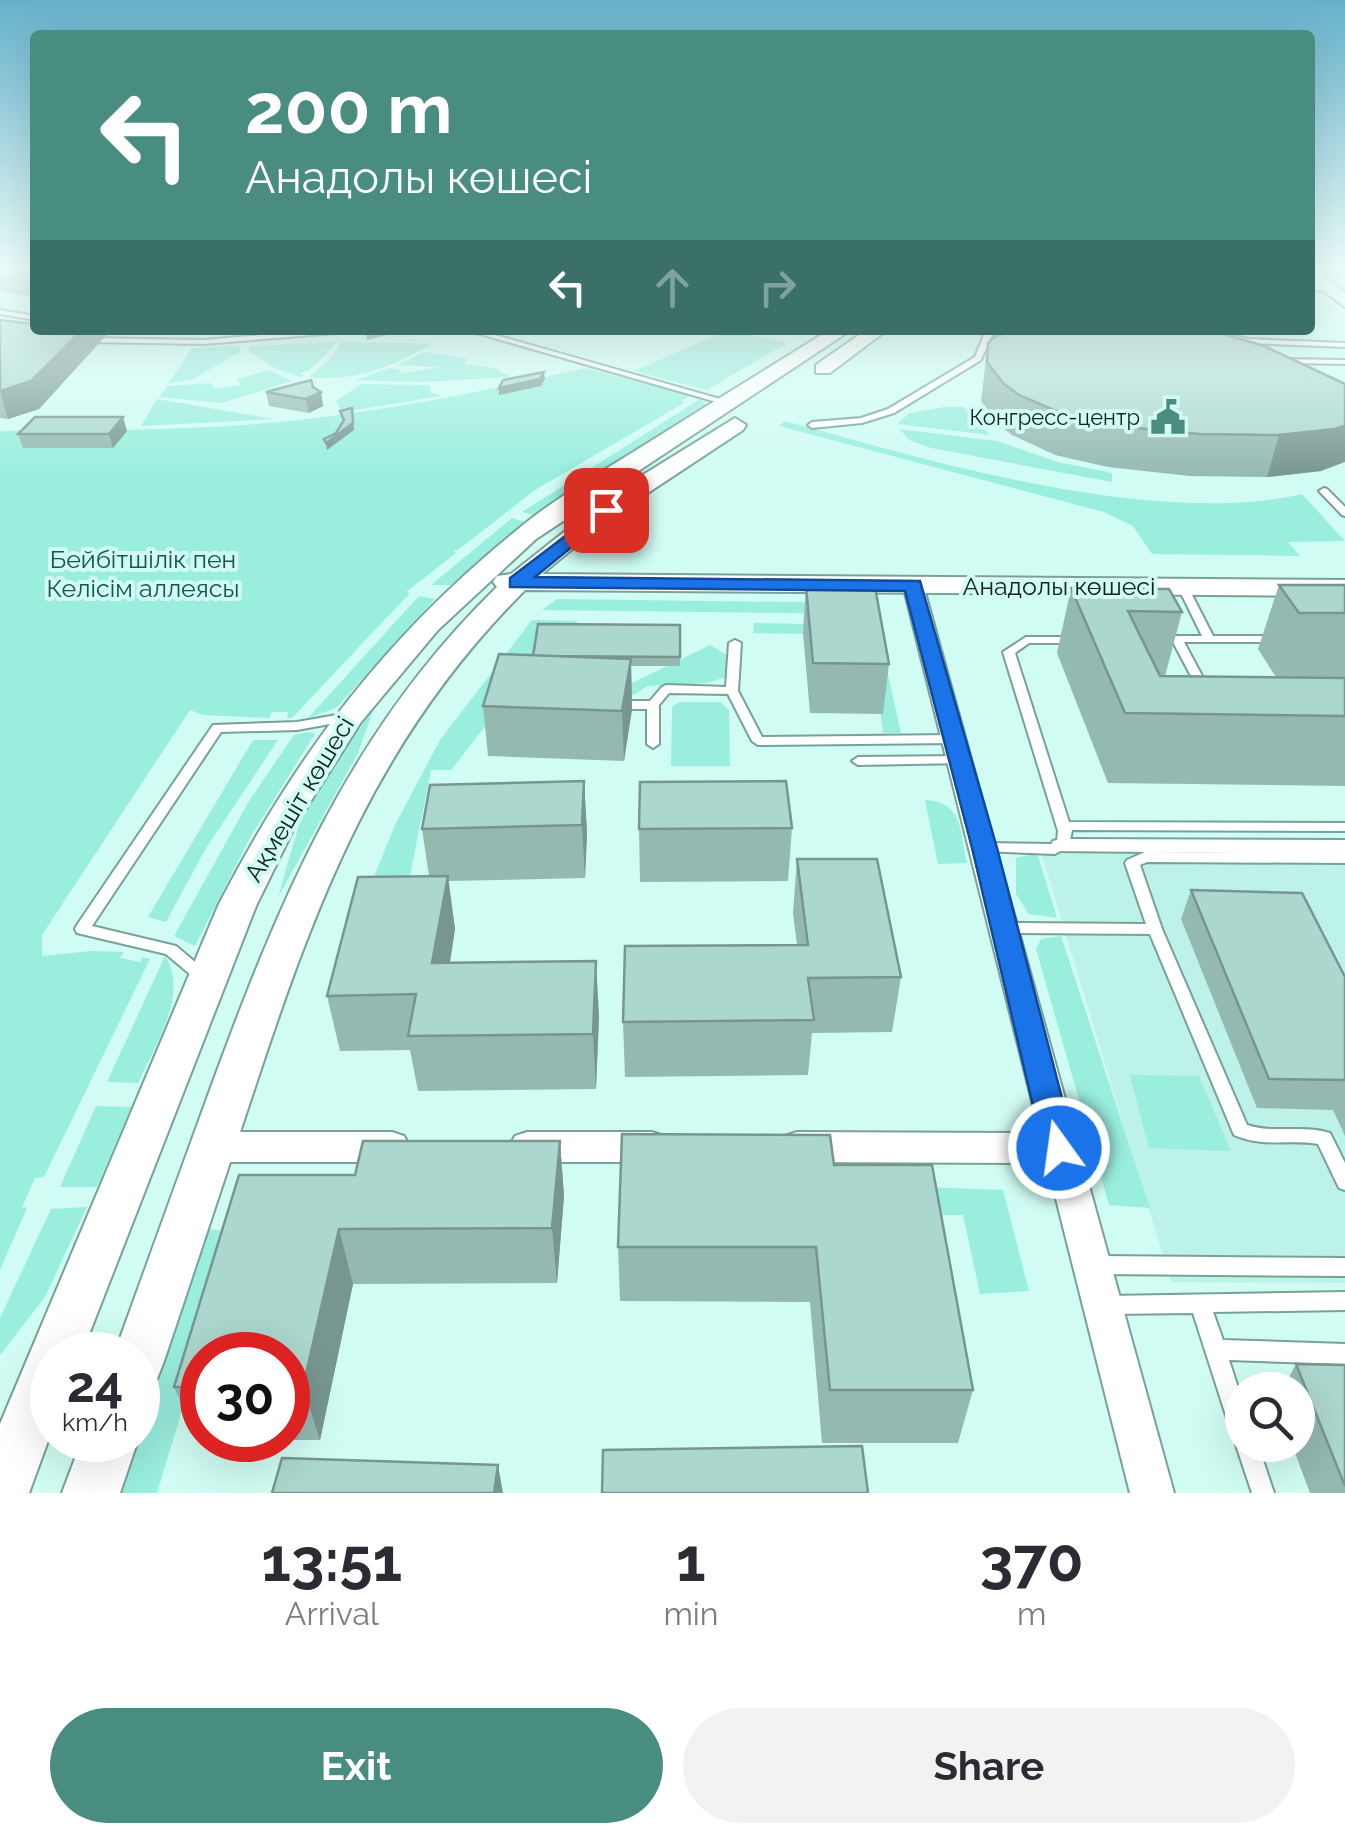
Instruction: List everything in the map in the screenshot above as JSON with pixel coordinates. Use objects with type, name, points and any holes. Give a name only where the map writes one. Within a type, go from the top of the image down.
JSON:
[{"type":"street","name":"Ақмешіт көшесі","points":[[148,1332],[282,946],[350,799],[402,713],[495,582],[556,512],[827,340]]},
{"type":"street","points":[[804,381],[864,340]]},
{"type":"street","name":"Ақмешіт көшесі","points":[[64,1332],[205,979],[277,826],[348,717],[400,653],[495,582],[759,410]]},
{"type":"street","name":"Анадолы көшесі","points":[[495,582],[1345,588]]},
{"type":"street","points":[[914,585],[1152,1493]]},
{"type":"street","points":[[1062,836],[1345,847]]},
{"type":"street","points":[[212,1147],[418,1147]]},
{"type":"street","points":[[497,1147],[693,1147]]},
{"type":"street","points":[[772,1148],[1059,1148]]},
{"type":"street","name":"Ақмешіт көшесі","points":[[0,1492],[30,1418]]},
{"type":"street","points":[[91,1493],[102,1462]]},
{"type":"lane","points":[[98,340],[154,343],[241,340]]},
{"type":"lane","points":[[154,343],[157,340]]},
{"type":"lane","points":[[504,340],[730,403]]},
{"type":"lane","points":[[812,425],[862,420],[891,411],[978,358],[983,340]]},
{"type":"lane","points":[[1237,340],[1345,344]]},
{"type":"lane","points":[[1273,340],[1279,342]]},
{"type":"lane","points":[[1270,361],[1345,362]]},
{"type":"lane","points":[[1272,372],[1345,362]]},
{"type":"lane","points":[[1324,491],[1345,514]]},
{"type":"lane","points":[[1183,587],[1210,638]]},
{"type":"lane","points":[[1139,639],[1287,640]]},
{"type":"lane","points":[[1177,639],[1207,696]]},
{"type":"lane","points":[[985,848],[1055,849],[1062,836],[1009,652],[1026,640],[1083,640]]},
{"type":"lane","points":[[736,643],[732,691],[758,742],[958,750]]},
{"type":"lane","points":[[653,744],[653,706],[666,689],[732,691]]},
{"type":"lane","points":[[596,704],[653,706]]},
{"type":"lane","points":[[205,979],[172,950],[82,928],[217,728],[296,726],[348,717]]},
{"type":"lane","points":[[858,761],[958,750]]},
{"type":"lane","points":[[1062,836],[1345,827]]},
{"type":"lane","points":[[1345,858],[1132,863],[1155,930],[1240,1130],[1250,1135],[1311,1134],[1324,1138],[1345,1182]]},
{"type":"lane","points":[[1004,928],[1155,930]]},
{"type":"lane","points":[[1090,1264],[1345,1267]]},
{"type":"lane","points":[[1101,1305],[1345,1301]]},
{"type":"lane","points":[[1200,1304],[1225,1378]]},
{"type":"lane","points":[[1216,1350],[1345,1354]]},
{"type":"lane","points":[[1253,1462],[1263,1493]]},
{"type":"shaded area","points":[[1040,849],[1345,851],[1345,1283],[1171,1282]]},
{"type":"green space","points":[[707,340],[787,343],[707,390],[634,371]]},
{"type":"green space","points":[[335,342],[330,350],[322,350],[329,352],[308,371],[299,373],[304,375],[300,377],[270,366],[248,350],[251,346]]},
{"type":"green space","points":[[342,342],[432,344],[373,371],[342,377],[309,377]]},
{"type":"green space","points":[[239,346],[241,352],[192,379],[168,384],[192,348]]},
{"type":"green space","points":[[425,352],[467,359],[464,364],[495,368],[510,377],[422,382],[355,380],[390,368],[402,370],[397,374],[440,367],[398,365]]},
{"type":"green space","name":"Бейбітшілік пен Келісім аллеясы","points":[[585,368],[691,395],[681,401],[684,403],[535,490],[453,551],[456,553],[406,592],[410,593],[292,718],[287,718],[288,712],[272,712],[269,718],[203,715],[190,710],[42,935],[42,956],[91,951],[124,952],[120,958],[140,962],[143,957],[150,959],[44,1177],[35,1178],[22,1207],[27,1208],[0,1270],[0,431],[261,424],[442,398]]},
{"type":"green space","points":[[269,370],[292,381],[222,403],[159,397],[167,386],[211,383],[215,389],[241,385],[237,379]]},
{"type":"green space","points":[[361,384],[430,385],[430,392],[442,396],[342,412],[336,401]]},
{"type":"green space","points":[[157,399],[274,419],[141,426]]},
{"type":"green space","points":[[700,399],[707,405],[533,515],[522,512]]},
{"type":"green space","points":[[964,407],[990,435],[897,424],[910,413]]},
{"type":"green space","points":[[785,421],[973,471],[1111,496],[1179,503],[1243,502],[1302,494],[1345,541],[1288,542],[1300,556],[1152,554],[1133,526],[1104,512],[779,426]]},
{"type":"green space","points":[[899,429],[997,441],[1058,462],[1112,473],[1112,482],[931,448],[911,441]]},
{"type":"green space","points":[[512,518],[525,522],[451,585],[431,585]]},
{"type":"green space","points":[[419,596],[435,599],[336,708],[308,718]]},
{"type":"green space","points":[[557,599],[871,603],[874,614],[542,610]]},
{"type":"green space","points":[[532,620],[578,621],[533,665],[451,770],[431,770],[407,891],[369,889],[395,825],[440,740]]},
{"type":"green space","points":[[754,623],[877,625],[901,733],[883,733],[870,635],[753,633]]},
{"type":"green space","points":[[710,645],[732,658],[726,677],[707,683],[648,686],[633,695],[607,694],[606,690],[634,682]]},
{"type":"green space","points":[[680,702],[720,702],[729,710],[730,766],[671,766],[672,707]]},
{"type":"green space","points":[[374,708],[358,753],[278,897],[299,825],[328,773]]},
{"type":"green space","points":[[315,734],[251,836],[195,946],[174,936],[249,801],[294,735]]},
{"type":"green space","points":[[253,740],[278,740],[205,850],[166,922],[148,917]]},
{"type":"green space","points":[[925,800],[947,806],[954,813],[967,863],[938,864]]},
{"type":"green space","points":[[1037,853],[1057,918],[1029,914],[1016,894],[1016,858]]},
{"type":"green space","points":[[1061,936],[1150,1208],[1109,1205],[1036,949],[1041,939]]},
{"type":"green space","points":[[165,956],[174,986],[160,1037],[138,1083],[107,1082]]},
{"type":"green space","points":[[1130,1075],[1199,1076],[1231,1151],[1149,1148]]},
{"type":"green space","points":[[96,1106],[131,1107],[97,1187],[60,1187]]},
{"type":"green space","points":[[868,1185],[1003,1190],[1029,1291],[980,1294],[963,1215],[869,1216]]},
{"type":"green space","points":[[87,1207],[45,1297],[0,1355],[0,1318],[51,1209]]},
{"type":"green space","points":[[207,1229],[236,1232],[206,1332],[180,1332],[180,1417],[157,1493],[122,1493],[132,1462],[160,1462],[160,1375]]},
{"type":"building","points":[[0,340],[72,340],[31,381],[0,391]]},
{"type":"building","points":[[991,340],[1242,340],[1345,384],[1345,426],[1279,435],[1200,434],[1117,426],[1063,414],[1019,395],[1004,384],[987,362]]},
{"type":"building","points":[[544,372],[540,379],[499,388],[503,380]]},
{"type":"building","points":[[311,380],[321,392],[306,399],[266,392]]},
{"type":"building","points":[[352,408],[353,423],[326,443],[324,439],[336,433],[344,420],[340,411]]},
{"type":"building","points":[[35,417],[123,417],[109,434],[18,434]]},
{"type":"building","points":[[1279,585],[1345,585],[1345,613],[1299,613]]},
{"type":"building","points":[[806,586],[875,587],[889,664],[813,663]]},
{"type":"building","points":[[1071,588],[1169,589],[1182,612],[1128,611],[1160,676],[1345,678],[1345,716],[1125,713]]},
{"type":"building","points":[[538,624],[680,625],[680,657],[533,656]]},
{"type":"building","points":[[499,654],[631,659],[622,711],[483,706]]},
{"type":"building","points":[[584,781],[582,825],[422,829],[430,785]]},
{"type":"building","points":[[786,781],[792,828],[639,829],[640,782]]},
{"type":"building","points":[[797,859],[877,859],[901,977],[808,978],[814,1020],[623,1022],[625,946],[808,945]]},
{"type":"building","points":[[448,876],[432,963],[596,961],[593,1034],[408,1036],[416,994],[327,996],[358,877]]},
{"type":"building","points":[[1191,890],[1302,893],[1345,977],[1345,1080],[1269,1079]]},
{"type":"building","points":[[622,1134],[830,1135],[834,1165],[932,1165],[973,1390],[830,1390],[816,1247],[618,1247]]},
{"type":"building","points":[[363,1141],[560,1141],[552,1228],[339,1229],[310,1356],[310,1332],[191,1332],[239,1175],[355,1175]]},
{"type":"building","points":[[1296,1364],[1345,1365],[1345,1486],[1315,1411],[1315,1372],[1299,1372]]},
{"type":"building","points":[[862,1446],[868,1493],[602,1493],[603,1450]]},
{"type":"building","points":[[310,1459],[498,1465],[494,1493],[272,1493],[281,1462],[310,1462]]},
{"type":"place","name":"Конгресс-центр","points":[[1168,417]]},
{"type":"route","points":[[606,510],[517,582],[914,585],[985,848],[1059,1148]]}]
